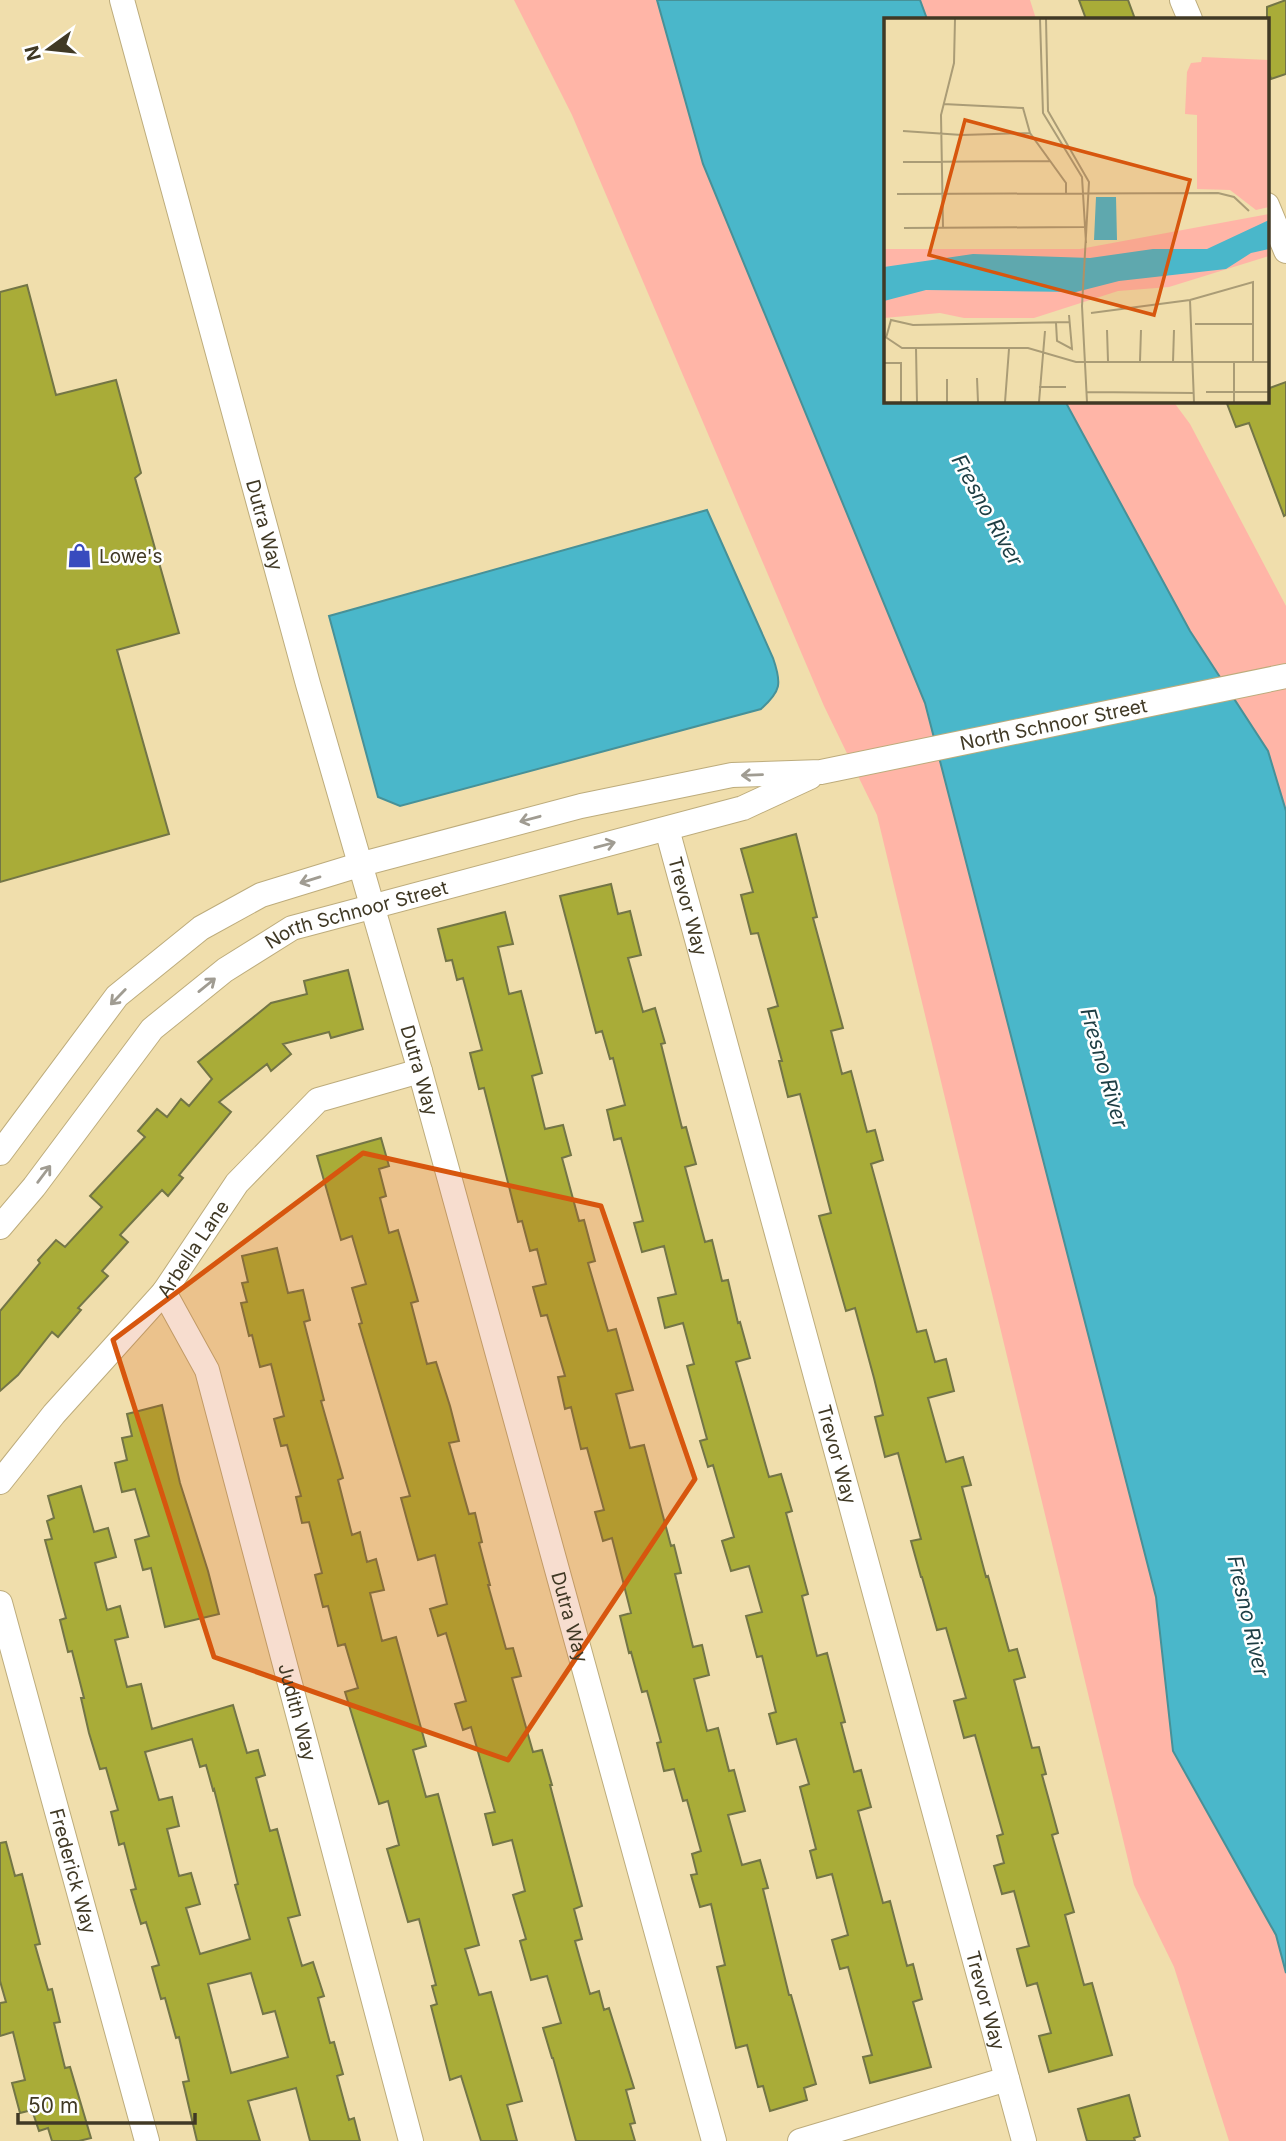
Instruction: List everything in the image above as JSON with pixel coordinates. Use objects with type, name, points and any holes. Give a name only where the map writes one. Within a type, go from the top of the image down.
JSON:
[{"type":"street","name":"Dutra Way","points":[[122,0],[308,684],[420,1071],[714,2141]]},
{"type":"street","points":[[1182,0],[1190,18]]},
{"type":"street","points":[[1268,207],[1286,251]]},
{"type":"street","name":"North Schnoor Street","points":[[0,1153],[117,996],[201,928],[261,895],[362,864],[581,806],[732,775],[821,772],[1286,676]]},
{"type":"street","name":"North Schnoor Street","points":[[0,1227],[34,1187],[152,1029],[225,970],[292,928],[743,808],[821,772]]},
{"type":"street","name":"Trevor Way","points":[[667,829],[1024,2141]]},
{"type":"street","name":"Arbella Lane","points":[[0,1482],[54,1414],[164,1292],[237,1183],[318,1100],[420,1071]]},
{"type":"street","name":"Judith Way","points":[[164,1292],[207,1370],[411,2141]]},
{"type":"street","name":"Frederick Way","points":[[0,1603],[148,2141]]},
{"type":"street","points":[[800,2141],[1007,2080]]},
{"type":"highlighted area","points":[[363,1153],[601,1206],[695,1479],[508,1760],[214,1657],[113,1340]]},
{"type":"shaded area","points":[[514,0],[1030,0],[1036,18],[884,18],[884,402],[1174,402],[1190,424],[1286,606],[1286,2141],[1229,2141],[1174,1967],[1134,1885],[877,815],[824,706],[572,115]]},
{"type":"water","name":"Fresno River","points":[[657,0],[920,0],[927,18],[884,18],[884,402],[1066,402],[1190,631],[1268,751],[1286,811],[1286,1973],[1276,1935],[1173,1751],[1156,1597],[925,703],[703,164]]},
{"type":"water","points":[[707,510],[776,667],[776,692],[761,709],[400,806],[378,797],[329,616]]},
{"type":"building","points":[[1079,0],[1128,0],[1135,18],[1086,18]]},
{"type":"building","points":[[1286,0],[1286,74],[1271,79],[1268,69],[1267,7]]},
{"type":"building","name":"Lowe's","points":[[27,285],[56,395],[116,380],[141,473],[135,478],[179,633],[117,650],[169,834],[0,882],[0,292]]},
{"type":"building","points":[[1286,382],[1284,516],[1249,423],[1236,427],[1226,402],[1268,402],[1268,389]]},
{"type":"building","points":[[796,834],[817,917],[813,918],[843,1028],[831,1031],[842,1074],[851,1071],[867,1132],[875,1130],[883,1160],[871,1164],[917,1332],[926,1330],[935,1362],[946,1359],[954,1391],[928,1398],[946,1462],[963,1457],[971,1485],[962,1487],[986,1577],[988,1576],[1009,1651],[1017,1649],[1025,1677],[1014,1680],[1032,1748],[1039,1747],[1046,1774],[1042,1775],[1058,1833],[1052,1835],[1074,1912],[1065,1915],[1084,1985],[1092,1983],[1112,2055],[1049,2072],[1039,2036],[1051,2033],[1037,1983],[1027,1986],[1017,1949],[1029,1946],[1014,1891],[1002,1894],[994,1866],[1004,1863],[997,1836],[1003,1834],[975,1735],[964,1738],[954,1701],[966,1698],[946,1628],[937,1630],[911,1541],[921,1539],[898,1453],[885,1457],[875,1417],[883,1415],[874,1378],[855,1308],[846,1311],[819,1216],[831,1213],[800,1094],[788,1097],[779,1061],[782,1061],[768,1009],[778,1006],[758,933],[751,934],[741,895],[753,892],[741,849]]},
{"type":"building","points":[[611,884],[618,914],[630,911],[641,955],[628,958],[643,1012],[655,1008],[682,1128],[686,1127],[696,1164],[685,1167],[705,1242],[712,1240],[722,1281],[728,1280],[750,1358],[736,1362],[769,1477],[781,1474],[792,1511],[786,1513],[808,1594],[802,1596],[817,1656],[827,1653],[845,1722],[841,1723],[854,1772],[861,1770],[871,1807],[858,1811],[883,1903],[890,1901],[907,1966],[913,1964],[922,1999],[913,2002],[931,2067],[870,2083],[863,2057],[872,2055],[848,1967],[840,1969],[832,1940],[848,1935],[832,1874],[817,1878],[810,1851],[816,1849],[800,1787],[809,1784],[796,1739],[777,1744],[769,1714],[776,1712],[762,1656],[757,1657],[746,1616],[762,1612],[749,1566],[731,1571],[722,1541],[734,1537],[713,1465],[708,1467],[700,1441],[707,1439],[687,1366],[694,1364],[683,1323],[665,1328],[658,1298],[676,1294],[664,1246],[642,1252],[634,1223],[643,1221],[621,1138],[614,1140],[607,1110],[625,1105],[613,1058],[610,1059],[602,1031],[596,1033],[560,896]]},
{"type":"building","points":[[505,912],[513,944],[498,947],[509,994],[521,991],[542,1073],[532,1076],[545,1129],[563,1125],[571,1155],[562,1158],[579,1221],[584,1220],[595,1261],[588,1263],[608,1331],[616,1329],[633,1390],[616,1394],[630,1448],[644,1445],[671,1546],[674,1545],[681,1573],[675,1574],[693,1647],[702,1645],[709,1675],[694,1679],[707,1731],[718,1728],[729,1771],[734,1770],[745,1811],[728,1815],[742,1865],[760,1860],[768,1888],[763,1889],[789,1995],[816,2084],[804,2088],[807,2100],[770,2111],[763,2086],[758,2087],[747,2045],[736,2048],[717,1967],[725,1965],[711,1904],[700,1907],[691,1875],[697,1874],[692,1854],[701,1851],[687,1800],[683,1801],[674,1769],[664,1771],[657,1743],[661,1742],[647,1691],[642,1692],[631,1652],[629,1653],[620,1616],[631,1613],[612,1538],[603,1541],[595,1512],[604,1510],[587,1448],[581,1449],[571,1407],[565,1409],[558,1377],[565,1376],[547,1315],[541,1316],[533,1287],[546,1284],[537,1249],[530,1251],[522,1221],[518,1222],[484,1088],[479,1089],[470,1053],[482,1050],[463,978],[457,980],[452,960],[446,961],[438,929]]},
{"type":"building","points":[[348,970],[363,1029],[331,1038],[329,1032],[283,1044],[291,1054],[271,1071],[267,1064],[219,1102],[231,1112],[179,1175],[183,1178],[168,1196],[162,1190],[120,1235],[128,1242],[102,1271],[108,1276],[78,1308],[81,1310],[58,1337],[52,1332],[18,1375],[0,1391],[0,1311],[56,1240],[65,1247],[102,1207],[90,1196],[145,1137],[138,1131],[157,1109],[167,1117],[181,1099],[189,1106],[212,1079],[198,1062],[271,1003],[307,994],[304,981]]},
{"type":"building","points":[[381,1138],[389,1166],[379,1169],[386,1196],[380,1198],[389,1233],[398,1230],[418,1301],[411,1303],[427,1364],[436,1362],[450,1406],[459,1441],[449,1443],[469,1514],[475,1513],[488,1585],[506,1649],[513,1648],[521,1676],[512,1678],[533,1752],[542,1750],[582,1906],[574,1909],[582,1939],[575,1941],[590,1994],[599,1991],[604,2010],[609,2008],[634,2088],[626,2090],[635,2123],[630,2124],[635,2141],[576,2141],[543,2028],[561,2023],[547,1976],[531,1980],[520,1941],[526,1939],[513,1895],[525,1891],[512,1840],[493,1845],[485,1814],[495,1812],[471,1727],[463,1730],[455,1704],[466,1701],[446,1633],[438,1636],[430,1609],[447,1604],[435,1555],[418,1560],[401,1498],[410,1496],[359,1324],[362,1323],[352,1288],[366,1284],[352,1236],[341,1240],[317,1156]]},
{"type":"building","points":[[277,1248],[288,1293],[303,1290],[310,1320],[304,1322],[324,1400],[321,1401],[343,1478],[338,1480],[352,1535],[360,1532],[367,1562],[376,1559],[384,1590],[370,1593],[382,1641],[396,1637],[426,1746],[413,1750],[426,1797],[438,1794],[479,1945],[465,1949],[479,1995],[491,1992],[522,2101],[507,2105],[517,2141],[481,2141],[461,2076],[450,2080],[431,2006],[437,2004],[432,1986],[436,1985],[419,1919],[408,1922],[387,1849],[399,1845],[388,1801],[379,1804],[345,1692],[358,1688],[345,1644],[338,1646],[328,1606],[323,1607],[315,1575],[322,1573],[309,1522],[302,1523],[296,1497],[301,1496],[287,1445],[281,1446],[274,1419],[284,1416],[271,1364],[260,1367],[252,1335],[249,1336],[241,1303],[247,1302],[242,1283],[248,1282],[242,1256]]},
{"type":"building","points":[[162,1405],[180,1483],[219,1614],[165,1627],[151,1568],[143,1570],[135,1540],[149,1536],[135,1489],[122,1492],[115,1463],[127,1460],[122,1438],[132,1436],[127,1414]]},
{"type":"building","points":[[81,1486],[94,1532],[108,1528],[116,1557],[95,1563],[107,1610],[120,1606],[128,1637],[115,1640],[127,1687],[141,1684],[152,1729],[233,1705],[247,1753],[258,1750],[265,1775],[256,1778],[270,1831],[277,1829],[300,1915],[288,1918],[302,1966],[313,1962],[324,1996],[318,1998],[330,2043],[334,2042],[343,2074],[337,2076],[349,2120],[354,2118],[360,2141],[310,2141],[296,2088],[248,2101],[260,2141],[197,2141],[183,2082],[189,2081],[179,2037],[176,2038],[165,1998],[161,1999],[152,1967],[159,1965],[146,1922],[141,1924],[131,1890],[136,1889],[124,1843],[119,1845],[111,1812],[118,1810],[106,1768],[100,1769],[89,1733],[81,1698],[84,1698],[72,1651],[68,1652],[60,1620],[66,1618],[45,1540],[52,1539],[47,1521],[54,1518],[48,1496]],"holes":[[[192,1739],[200,1767],[206,1765],[214,1789],[250,1939],[200,1954],[186,1908],[200,1904],[191,1873],[179,1876],[167,1829],[179,1826],[172,1797],[159,1800],[145,1752]],[[251,1973],[263,2014],[275,2011],[288,2057],[231,2073],[208,1984]]]},
{"type":"building","points":[[6,1842],[15,1876],[22,1874],[40,1944],[35,1945],[48,1990],[52,1989],[60,2022],[54,2023],[65,2068],[70,2067],[91,2138],[52,2141],[48,2128],[39,2131],[32,2110],[20,2113],[12,2083],[25,2080],[13,2032],[0,2036],[0,2003],[6,2002],[0,1981],[0,1843]]},
{"type":"building","points":[[1129,2095],[1140,2136],[1134,2138],[1135,2141],[1087,2141],[1078,2109]]},
{"type":"place","name":"Lowe's","points":[[79,556]]}]
